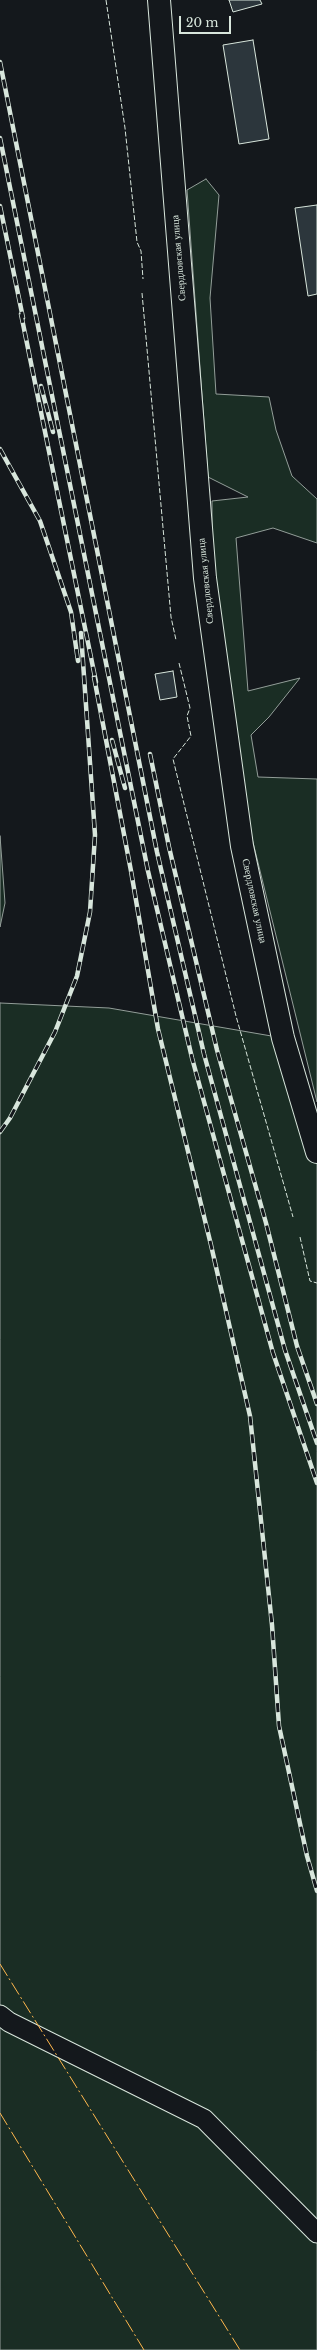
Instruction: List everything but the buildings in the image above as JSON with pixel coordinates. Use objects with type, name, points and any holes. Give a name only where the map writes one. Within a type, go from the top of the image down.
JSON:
[{"type":"main road","name":"Свердловская улица","points":[[159,0],[205,578],[242,846],[283,1038],[317,1152]]},
{"type":"street","points":[[0,2015],[9,2022],[204,2120],[317,2233]]},
{"type":"green space","points":[[206,179],[219,195],[210,298],[216,394],[269,397],[276,430],[292,476],[317,499],[317,543],[273,528],[236,538],[248,691],[300,678],[269,717],[251,735],[258,777],[317,779],[317,1102],[247,818],[212,567],[212,501],[248,497],[208,477],[187,190]]},
{"type":"green space","points":[[0,836],[5,903],[0,927]]},
{"type":"green space","points":[[0,1003],[109,1008],[283,1038],[317,1152],[317,2350],[0,2350]]},
{"type":"railway","points":[[0,62],[157,852],[204,1054],[285,1350],[317,1443]]},
{"type":"railway","points":[[0,138],[148,871],[192,1058],[273,1353],[317,1483]]},
{"type":"railway","points":[[0,206],[23,318]]},
{"type":"railway","points":[[21,314],[96,682]]},
{"type":"railway","points":[[41,386],[53,432]]},
{"type":"railway","points":[[0,449],[40,521],[71,612],[78,661]]},
{"type":"railway","points":[[0,1132],[10,1118],[55,1032],[77,976],[90,912],[95,835],[81,633]]},
{"type":"railway","points":[[94,677],[131,871],[158,1029],[211,1245],[250,1416],[272,1625],[279,1726],[307,1856],[317,1891]]},
{"type":"railway","points":[[112,740],[125,788]]},
{"type":"railway","points":[[150,754],[169,847],[217,1050],[266,1223],[297,1346],[317,1404]]},
{"type":"fence","points":[[106,0],[125,128],[137,242],[141,251],[143,279]]},
{"type":"fence","points":[[142,293],[171,617],[176,640]]},
{"type":"fence","points":[[179,663],[190,708],[187,716],[191,736],[173,759],[236,1016],[293,1217]]},
{"type":"fence","points":[[300,1237],[310,1281],[317,1283]]},
{"type":"power","points":[[0,1964],[240,2350]]},
{"type":"power","points":[[0,2113],[144,2350]]}]
